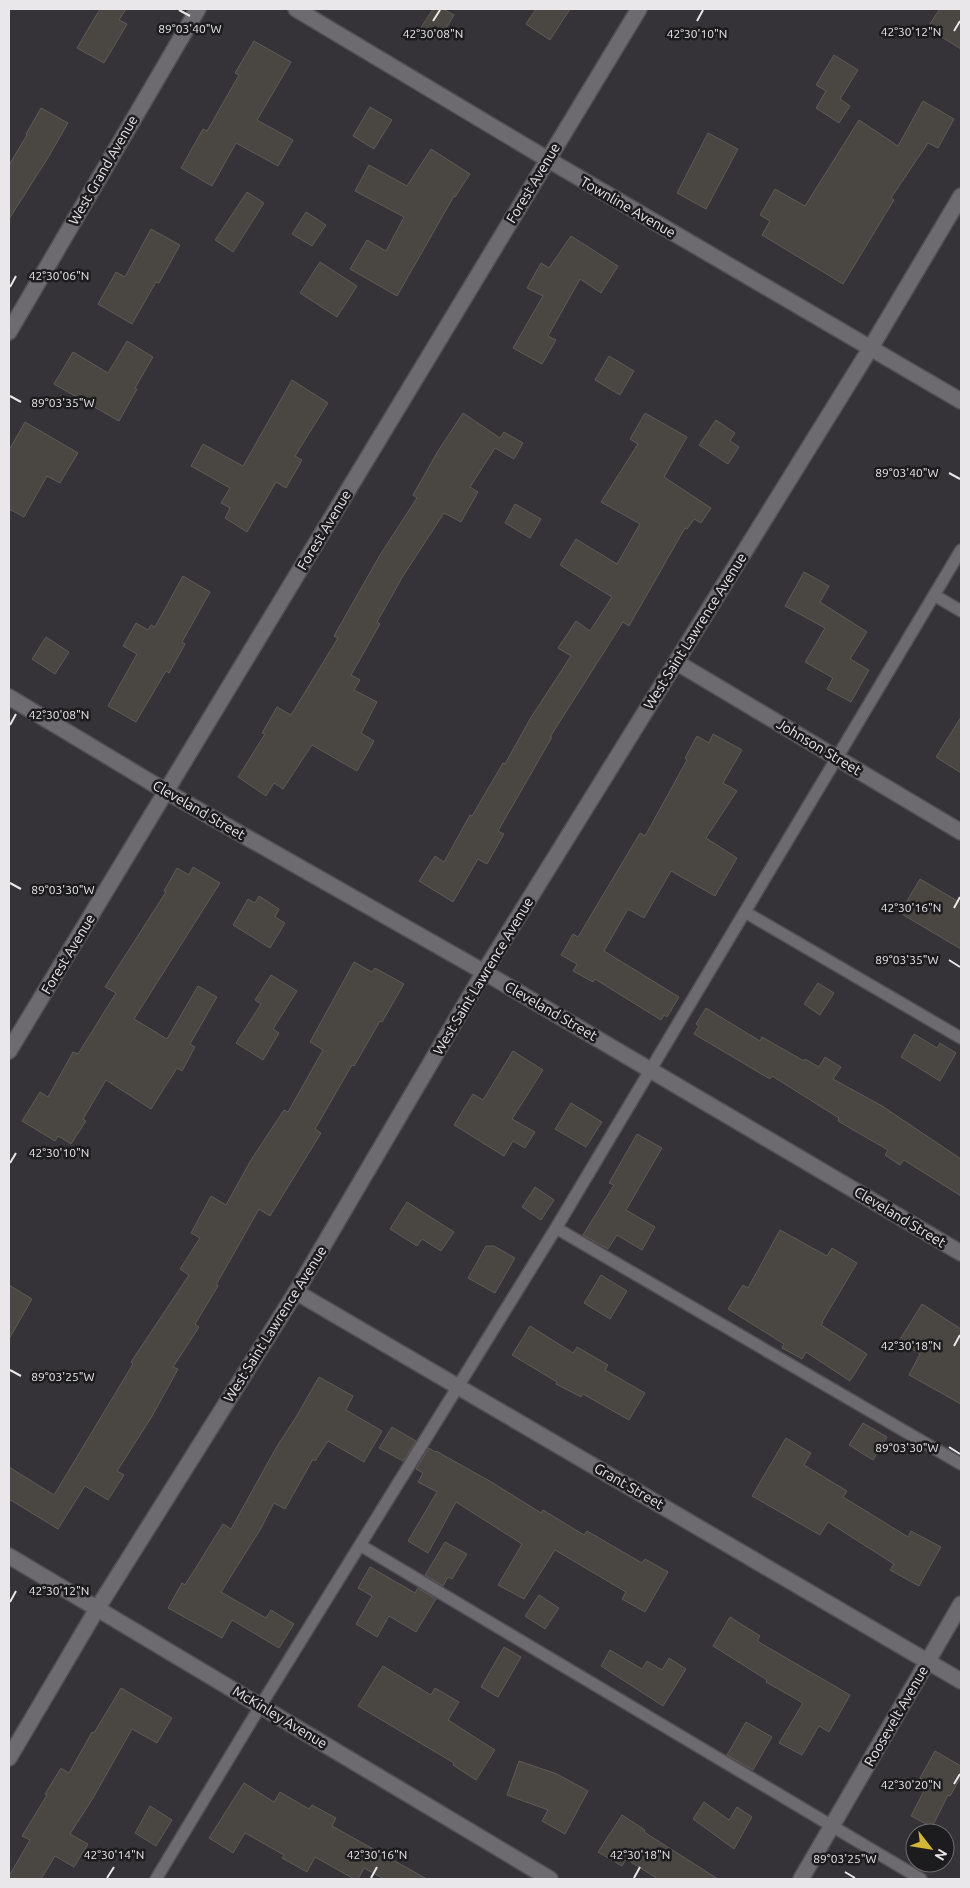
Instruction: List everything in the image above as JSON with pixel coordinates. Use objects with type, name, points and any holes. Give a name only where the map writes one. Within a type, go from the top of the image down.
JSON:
[{"type":"street","name":"West Grand Avenue","points":[[9,332],[198,9]]},
{"type":"street","name":"Townline Avenue","points":[[296,9],[961,402]]},
{"type":"street","name":"Forest Avenue","points":[[9,1051],[639,9]]},
{"type":"street","name":"West Saint Lawrence Avenue","points":[[9,1758],[97,1609],[296,1292],[484,972],[870,349],[961,196]]},
{"type":"street","name":"Johnson Street","points":[[676,662],[961,832]]},
{"type":"street","name":"Cleveland Street","points":[[9,696],[167,792],[484,972],[961,1253]]},
{"type":"street","name":"Grant Street","points":[[296,1292],[961,1681]]},
{"type":"street","name":"McKinley Avenue","points":[[9,1556],[550,1879]]},
{"type":"street","name":"Roosevelt Avenue","points":[[801,1879],[961,1604]]},
{"type":"lane","points":[[156,1879],[261,1705],[556,1228],[649,1069],[961,550]]},
{"type":"lane","points":[[934,595],[961,611]]},
{"type":"lane","points":[[745,912],[961,1038]]},
{"type":"lane","points":[[556,1228],[961,1464]]},
{"type":"lane","points":[[360,1545],[832,1828],[921,1879]]},
{"type":"building","points":[[100,9],[126,9],[119,20],[127,24],[104,63],[77,48]]},
{"type":"building","points":[[433,9],[443,9],[454,15],[439,40],[420,29]]},
{"type":"building","points":[[536,9],[570,9],[550,40],[526,24]]},
{"type":"building","points":[[940,9],[961,9],[961,49],[927,28]]},
{"type":"building","points":[[254,41],[291,62],[257,120],[293,140],[278,166],[236,143],[212,186],[181,168],[203,129],[207,131],[239,75],[235,73]]},
{"type":"building","points":[[834,55],[858,70],[840,99],[850,106],[839,123],[816,108],[826,91],[816,85]]},
{"type":"building","points":[[923,101],[954,119],[938,148],[928,143],[891,198],[894,200],[843,284],[762,235],[770,221],[760,215],[775,189],[805,206],[859,120],[898,146]]},
{"type":"building","points":[[370,107],[392,120],[374,149],[353,136]]},
{"type":"building","points":[[41,108],[68,123],[9,219],[9,165]]},
{"type":"building","points":[[708,133],[738,149],[706,209],[677,193]]},
{"type":"building","points":[[431,149],[470,174],[454,196],[397,296],[350,269],[367,240],[386,251],[404,217],[355,191],[369,165],[407,186]]},
{"type":"building","points":[[247,192],[264,203],[233,252],[215,240]]},
{"type":"building","points":[[306,212],[326,225],[312,246],[292,234]]},
{"type":"building","points":[[151,229],[180,245],[159,283],[156,282],[132,324],[98,304],[116,272],[125,277]]},
{"type":"building","points":[[571,236],[618,266],[601,293],[580,279],[548,336],[556,340],[542,364],[513,348],[543,296],[527,288],[541,263],[549,268]]},
{"type":"building","points":[[320,262],[357,286],[337,317],[300,293]]},
{"type":"building","points":[[127,341],[153,357],[119,421],[54,384],[73,352],[108,373]]},
{"type":"building","points":[[609,356],[634,371],[620,395],[595,380]]},
{"type":"building","points":[[292,380],[328,403],[295,456],[302,460],[286,488],[276,482],[247,532],[225,518],[230,508],[221,503],[230,488],[191,466],[203,444],[243,466]]},
{"type":"building","points":[[463,413],[500,438],[504,432],[523,443],[514,459],[495,448],[470,487],[478,492],[461,522],[444,513],[403,576],[377,622],[380,624],[351,675],[360,680],[354,690],[377,702],[361,733],[374,741],[357,771],[312,745],[283,789],[274,783],[266,796],[238,777],[265,734],[262,733],[277,707],[291,715],[338,638],[334,636],[380,555],[417,498],[413,495],[438,451]]},
{"type":"building","points":[[645,413],[687,437],[664,477],[711,508],[701,523],[694,519],[687,529],[685,528],[629,626],[623,622],[550,737],[552,737],[498,831],[504,834],[487,864],[478,859],[453,902],[419,881],[435,856],[444,862],[470,815],[472,816],[503,763],[505,764],[530,719],[571,656],[558,648],[576,621],[590,631],[612,597],[560,565],[576,539],[617,564],[640,524],[601,502],[638,444],[630,439]]},
{"type":"building","points":[[716,420],[735,433],[730,441],[739,447],[728,464],[699,445]]},
{"type":"building","points":[[25,422],[78,453],[60,483],[47,476],[24,517],[9,509],[9,450]]},
{"type":"building","points":[[515,504],[541,519],[530,538],[505,523]]},
{"type":"building","points":[[804,572],[829,586],[820,602],[867,632],[850,659],[869,670],[851,702],[827,689],[833,678],[805,662],[825,628],[785,606]]},
{"type":"building","points":[[183,576],[210,592],[182,642],[185,644],[169,673],[166,671],[136,722],[108,706],[137,654],[123,646],[136,623],[148,630],[151,625],[155,627]]},
{"type":"building","points":[[46,637],[69,652],[55,674],[32,659]]},
{"type":"building","points":[[961,717],[961,773],[936,757]]},
{"type":"building","points":[[713,734],[742,750],[723,783],[737,791],[706,838],[737,858],[715,896],[671,871],[644,918],[628,909],[604,951],[679,997],[667,1017],[664,1015],[661,1020],[595,979],[593,982],[573,971],[577,964],[561,955],[573,934],[578,937],[640,833],[645,836],[687,760],[685,758],[697,736],[709,743]]},
{"type":"building","points":[[193,867],[220,883],[134,1019],[167,1039],[198,986],[217,997],[190,1044],[195,1047],[182,1071],[177,1068],[151,1109],[106,1080],[83,1119],[86,1121],[71,1144],[58,1136],[55,1141],[22,1121],[40,1092],[48,1097],[73,1052],[78,1054],[116,993],[105,987],[166,892],[164,891],[177,868],[189,875]]},
{"type":"building","points":[[920,879],[961,903],[961,949],[900,913]]},
{"type":"building","points":[[259,896],[279,909],[275,917],[285,923],[270,948],[233,925],[248,899],[255,903]]},
{"type":"building","points":[[354,962],[372,972],[375,968],[404,984],[354,1066],[352,1065],[315,1129],[321,1133],[270,1216],[259,1209],[216,1285],[218,1286],[195,1324],[199,1327],[173,1367],[178,1369],[151,1418],[117,1471],[124,1475],[108,1500],[85,1486],[58,1529],[9,1499],[9,1467],[54,1495],[133,1364],[131,1362],[189,1275],[180,1269],[200,1238],[191,1233],[211,1196],[226,1205],[251,1160],[284,1110],[288,1112],[323,1050],[310,1042]]},
{"type":"building","points":[[271,975],[297,991],[273,1029],[279,1033],[263,1060],[236,1043],[261,1004],[255,1000]]},
{"type":"building","points":[[818,983],[834,993],[820,1015],[804,1004]]},
{"type":"building","points":[[706,1008],[760,1041],[762,1037],[804,1061],[805,1059],[819,1067],[825,1057],[841,1067],[833,1079],[882,1106],[961,1159],[961,1196],[904,1160],[900,1165],[885,1155],[888,1150],[838,1121],[839,1118],[772,1076],[770,1079],[694,1034],[699,1026],[696,1024]]},
{"type":"building","points":[[914,1034],[937,1048],[940,1043],[956,1053],[940,1081],[901,1057]]},
{"type":"building","points":[[513,1051],[543,1070],[512,1119],[535,1132],[525,1148],[513,1141],[504,1156],[454,1125],[473,1094],[483,1100]]},
{"type":"building","points":[[571,1103],[602,1122],[586,1147],[555,1129]]},
{"type":"building","points":[[637,1134],[662,1148],[626,1210],[655,1227],[642,1250],[617,1235],[608,1249],[583,1235],[614,1185],[609,1183]]},
{"type":"building","points":[[535,1187],[554,1200],[541,1220],[522,1207]]},
{"type":"building","points":[[407,1202],[454,1232],[441,1251],[422,1239],[417,1246],[390,1229]]},
{"type":"building","points":[[780,1230],[827,1256],[832,1248],[857,1263],[821,1325],[867,1354],[850,1381],[806,1352],[802,1359],[782,1348],[784,1344],[728,1309],[743,1285],[748,1288]]},
{"type":"building","points":[[486,1246],[494,1246],[515,1258],[495,1293],[468,1278]]},
{"type":"building","points":[[601,1275],[627,1291],[610,1319],[584,1303]]},
{"type":"building","points":[[9,1285],[32,1299],[9,1339]]},
{"type":"building","points":[[922,1304],[961,1329],[961,1404],[909,1375],[920,1354],[899,1341]]},
{"type":"building","points":[[530,1326],[573,1353],[577,1347],[608,1365],[605,1370],[645,1393],[629,1420],[583,1394],[581,1397],[556,1384],[557,1382],[512,1355]]},
{"type":"building","points":[[319,1377],[353,1396],[346,1410],[382,1431],[364,1462],[328,1441],[315,1461],[313,1459],[285,1509],[274,1503],[260,1530],[221,1592],[266,1618],[271,1610],[294,1624],[279,1648],[232,1620],[222,1638],[168,1608],[182,1583],[185,1585],[223,1524],[231,1529],[276,1448]]},
{"type":"building","points":[[863,1423],[887,1437],[873,1460],[849,1445]]},
{"type":"building","points":[[392,1427],[416,1441],[403,1461],[379,1448]]},
{"type":"building","points":[[786,1438],[811,1453],[804,1465],[847,1491],[843,1497],[908,1537],[911,1531],[941,1547],[919,1586],[890,1570],[894,1564],[828,1522],[820,1535],[752,1496]]},
{"type":"building","points":[[429,1448],[493,1483],[541,1513],[543,1510],[584,1535],[587,1531],[642,1563],[645,1559],[668,1572],[645,1612],[622,1599],[626,1592],[555,1550],[524,1599],[498,1585],[522,1544],[456,1502],[428,1553],[408,1541],[437,1492],[418,1482],[423,1473],[416,1469]]},
{"type":"building","points":[[445,1542],[467,1554],[452,1579],[448,1577],[443,1586],[425,1575]]},
{"type":"building","points":[[370,1567],[415,1593],[418,1588],[436,1599],[416,1632],[389,1616],[377,1637],[356,1624],[372,1596],[358,1588]]},
{"type":"building","points":[[539,1595],[559,1608],[545,1629],[525,1616]]},
{"type":"building","points":[[730,1617],[760,1636],[757,1641],[850,1695],[829,1732],[819,1726],[802,1755],[779,1743],[803,1703],[766,1682],[767,1680],[713,1646]]},
{"type":"building","points":[[504,1647],[521,1657],[498,1697],[481,1687]]},
{"type":"building","points":[[610,1650],[642,1669],[647,1661],[662,1670],[669,1658],[686,1669],[663,1706],[601,1666]]},
{"type":"building","points":[[383,1666],[431,1695],[435,1688],[459,1702],[448,1720],[495,1750],[476,1780],[453,1765],[454,1763],[358,1706]]},
{"type":"building","points":[[121,1688],[172,1718],[157,1743],[132,1729],[93,1798],[70,1834],[88,1844],[74,1867],[55,1856],[41,1879],[9,1879],[30,1840],[22,1836],[47,1795],[45,1794],[61,1768],[69,1773],[92,1732],[94,1733]]},
{"type":"building","points":[[746,1722],[772,1737],[753,1770],[727,1755]]},
{"type":"building","points":[[935,1751],[961,1766],[961,1777],[950,1796],[948,1795],[934,1823],[924,1823],[911,1816],[928,1783],[920,1778]]},
{"type":"building","points":[[519,1761],[557,1774],[588,1791],[565,1834],[542,1821],[548,1810],[507,1795]]},
{"type":"building","points":[[244,1783],[274,1802],[280,1792],[309,1809],[312,1805],[336,1818],[332,1826],[427,1879],[384,1879],[364,1868],[358,1879],[354,1879],[315,1857],[307,1872],[282,1858],[284,1855],[245,1833],[233,1853],[209,1838]]},
{"type":"building","points":[[704,1802],[729,1820],[737,1807],[752,1817],[734,1849],[693,1819]]},
{"type":"building","points":[[150,1806],[172,1820],[156,1846],[135,1833]]},
{"type":"building","points":[[622,1815],[645,1830],[644,1832],[718,1879],[658,1879],[626,1859],[622,1866],[598,1852]]}]
